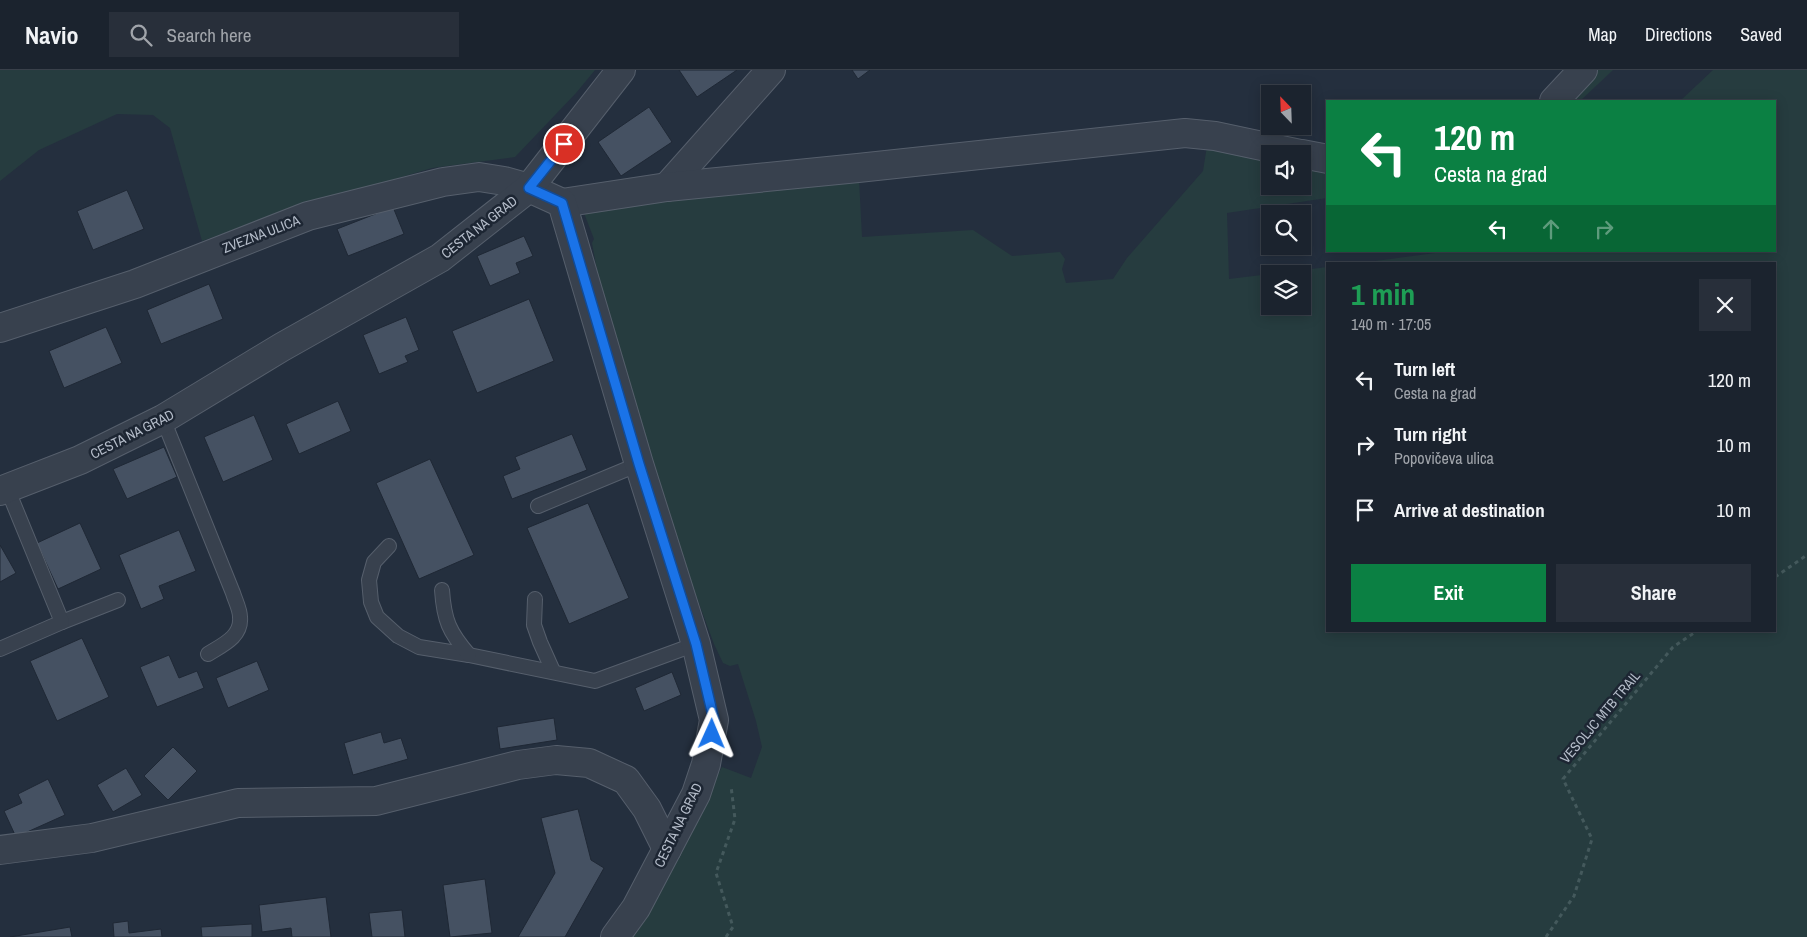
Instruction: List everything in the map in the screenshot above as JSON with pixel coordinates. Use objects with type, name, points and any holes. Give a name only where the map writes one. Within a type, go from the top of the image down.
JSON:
[{"type":"street","points":[[529,188],[621,70]]},
{"type":"street","points":[[667,186],[772,70]]},
{"type":"street","points":[[1555,100],[1583,70]]},
{"type":"street","points":[[562,203],[667,186],[858,168],[1185,133],[1215,136],[1261,146]]},
{"type":"street","points":[[1311,156],[1326,159]]},
{"type":"street","name":"ZVEZNA ULICA","points":[[0,328],[136,284],[308,216],[443,182],[478,177],[504,180],[529,188]]},
{"type":"street","name":"CESTA NA GRAD","points":[[4,489],[80,460],[163,419],[282,346],[440,258],[529,188],[562,203],[639,464],[696,644],[714,720],[706,764],[696,794],[636,908],[615,937]]},
{"type":"street","points":[[0,850],[92,838],[238,803],[376,801],[518,765],[556,760],[589,763],[626,780],[647,809],[667,849]]},
{"type":"lane","points":[[163,419],[241,617],[237,634],[208,654]]},
{"type":"lane","points":[[538,506],[639,464]]},
{"type":"lane","points":[[4,489],[62,622]]},
{"type":"lane","points":[[388,546],[374,562],[368,580],[371,602],[377,617],[398,636],[419,647],[553,671],[595,681],[696,644]]},
{"type":"lane","points":[[442,590],[447,622],[454,638],[469,655]]},
{"type":"lane","points":[[535,599],[534,625],[553,671]]},
{"type":"lane","points":[[0,649],[118,600]]},
{"type":"path","points":[[1776,576],[1807,555]]},
{"type":"path","name":"VESOLJC MTB TRAIL","points":[[1546,937],[1574,896],[1592,839],[1563,778],[1673,647],[1696,632]]},
{"type":"path","points":[[726,937],[733,927],[716,873],[735,819],[730,780]]},
{"type":"green space","points":[[0,70],[595,70],[576,93],[515,157],[432,168],[315,203],[202,241],[170,128],[153,115],[117,114],[39,150],[0,181]]},
{"type":"green space","points":[[1592,70],[1613,70],[1581,100],[1565,100]]},
{"type":"green space","points":[[1713,70],[1807,70],[1807,937],[631,937],[722,767],[751,778],[762,747],[738,664],[730,666],[723,663],[687,571],[651,461],[600,286],[592,243],[594,239],[584,213],[604,209],[859,179],[862,237],[973,230],[1012,256],[1060,252],[1065,259],[1062,269],[1066,283],[1113,279],[1127,258],[1203,171],[1207,146],[1261,155],[1261,195],[1311,195],[1311,166],[1326,169],[1326,198],[1280,205],[1261,205],[1261,208],[1227,213],[1229,279],[1261,275],[1261,315],[1311,315],[1311,269],[1326,267],[1326,632],[1776,632],[1776,262],[1368,262],[1443,252],[1776,252],[1776,100],[1681,100]]},
{"type":"building","points":[[679,70],[737,70],[697,97]]},
{"type":"building","points":[[852,70],[870,70],[858,79]]},
{"type":"building","points":[[649,107],[672,142],[621,176],[598,142]]},
{"type":"building","points":[[127,190],[144,229],[93,250],[77,211]]},
{"type":"building","points":[[393,207],[404,234],[348,256],[337,229]]},
{"type":"building","points":[[524,236],[533,256],[516,263],[520,273],[490,286],[477,256]]},
{"type":"building","points":[[209,284],[223,319],[161,344],[147,310]]},
{"type":"building","points":[[529,299],[554,361],[477,393],[452,331]]},
{"type":"building","points":[[406,317],[419,350],[405,356],[408,362],[379,374],[363,335]]},
{"type":"building","points":[[106,327],[122,363],[64,388],[49,351]]},
{"type":"building","points":[[338,401],[351,431],[299,454],[286,424]]},
{"type":"building","points":[[254,415],[273,460],[223,482],[204,437]]},
{"type":"building","points":[[572,434],[587,470],[512,499],[503,476],[520,469],[515,457]]},
{"type":"building","points":[[164,447],[177,477],[127,499],[113,469]]},
{"type":"building","points":[[430,459],[474,555],[419,579],[376,483]]},
{"type":"building","points":[[588,503],[629,598],[569,624],[527,528]]},
{"type":"building","points":[[80,523],[101,569],[58,589],[37,543]]},
{"type":"building","points":[[179,530],[196,571],[159,586],[164,599],[141,609],[119,555]]},
{"type":"building","points":[[0,545],[16,573],[0,582]]},
{"type":"building","points":[[82,638],[109,697],[57,721],[30,661]]},
{"type":"building","points":[[169,655],[179,678],[197,671],[204,688],[157,707],[140,667]]},
{"type":"building","points":[[257,661],[269,690],[228,708],[216,678]]},
{"type":"building","points":[[672,672],[681,695],[644,711],[635,688]]},
{"type":"building","points":[[554,718],[557,740],[500,749],[497,727]]},
{"type":"building","points":[[381,732],[384,743],[401,738],[408,759],[353,775],[344,743]]},
{"type":"building","points":[[173,747],[197,771],[168,800],[144,776]]},
{"type":"building","points":[[126,768],[142,795],[113,812],[97,785]]},
{"type":"building","points":[[48,779],[65,815],[16,837],[4,811],[22,803],[18,794]]},
{"type":"building","points":[[578,809],[591,860],[604,868],[565,937],[518,937],[555,873],[541,818]]},
{"type":"building","points":[[485,879],[492,933],[450,937],[443,885]]},
{"type":"building","points":[[326,897],[331,937],[292,937],[291,928],[262,932],[259,905]]},
{"type":"building","points":[[402,910],[405,937],[372,937],[369,913]]},
{"type":"building","points":[[128,921],[129,933],[161,929],[162,937],[114,937],[113,923]]},
{"type":"building","points":[[252,924],[252,937],[202,937],[201,927]]},
{"type":"building","points":[[70,927],[72,937],[10,937]]},
{"type":"route","points":[[564,144],[529,188],[562,203],[639,464],[696,644],[714,720],[712,734]]}]
